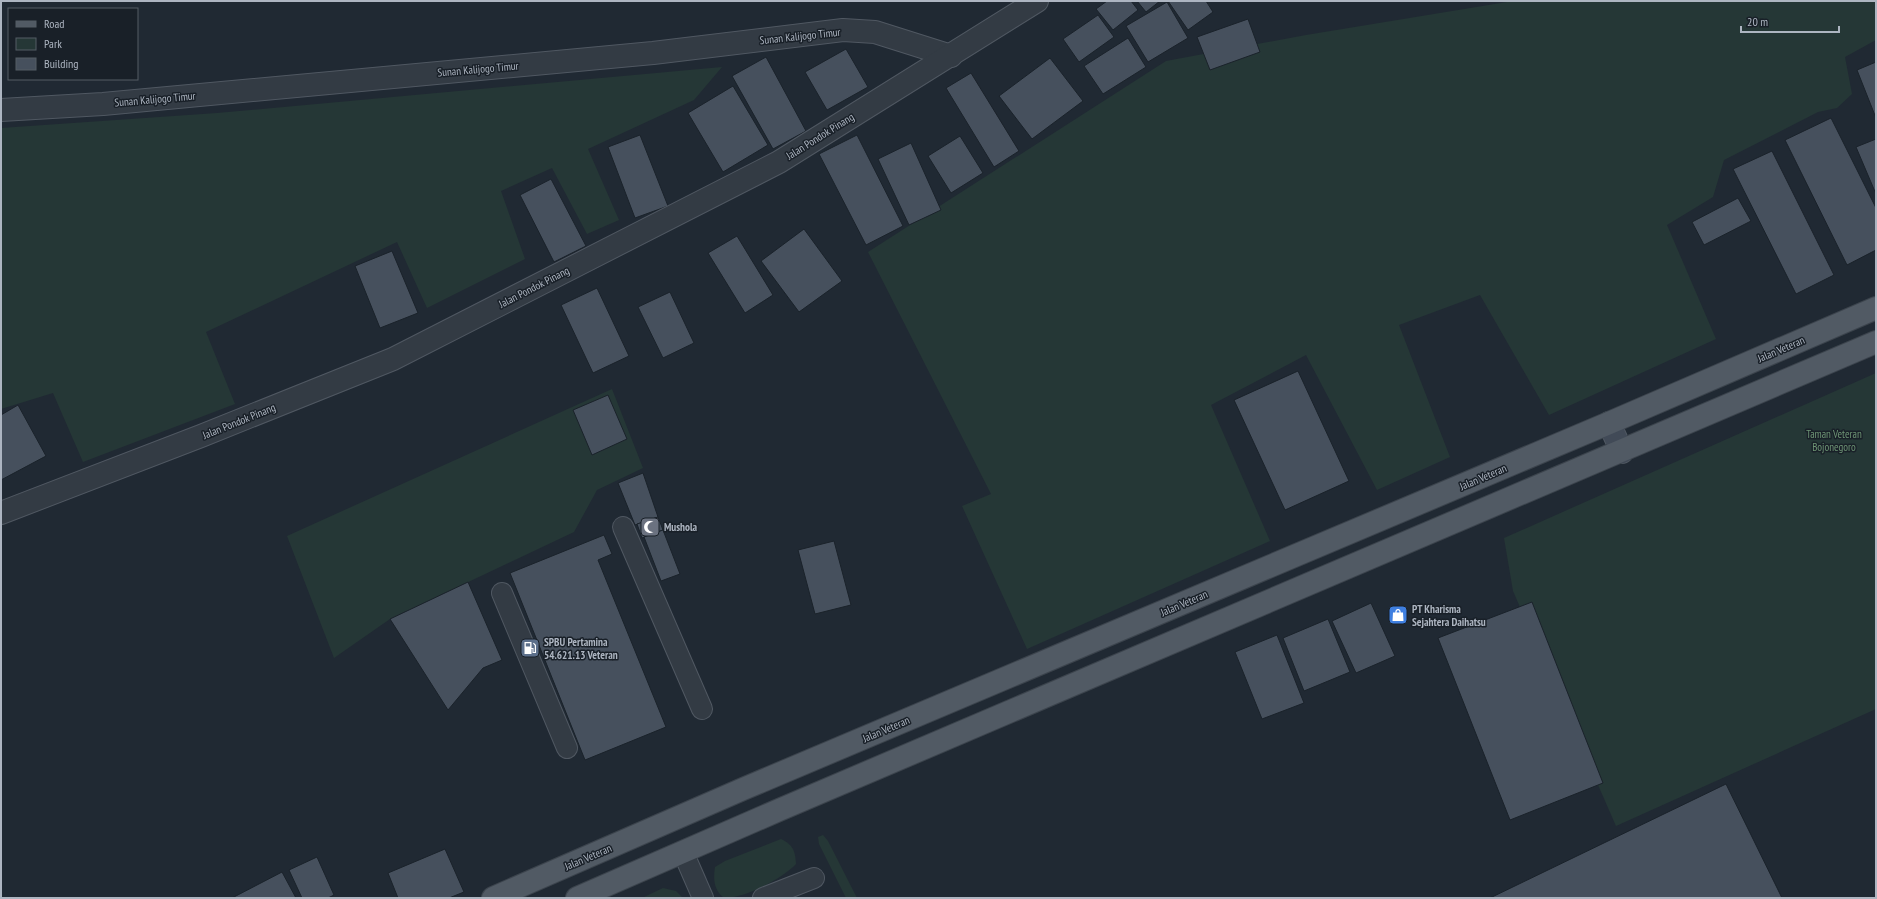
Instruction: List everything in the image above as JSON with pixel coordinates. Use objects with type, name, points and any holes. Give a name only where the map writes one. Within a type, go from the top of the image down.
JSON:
[{"type":"main road","name":"Jalan Veteran","points":[[493,898],[743,789],[1609,423],[1876,308]]},
{"type":"main road","points":[[577,898],[1876,342]]},
{"type":"main road","points":[[1609,423],[1622,452]]},
{"type":"street","name":"Jalan Pondok Pinang","points":[[1,513],[201,436],[393,359],[779,162],[1037,1]]},
{"type":"street","name":"Sunan Kalijogo Timur","points":[[1,110],[103,104],[637,54],[843,30],[875,32],[951,56]]},
{"type":"lane","points":[[623,528],[702,709]]},
{"type":"lane","points":[[502,593],[567,748]]},
{"type":"lane","points":[[683,852],[703,898]]},
{"type":"lane","points":[[763,898],[814,878]]},
{"type":"green space","points":[[1513,1],[1876,1],[1876,40],[1845,57],[1852,94],[1837,108],[1818,112],[1724,160],[1713,197],[1667,225],[1716,339],[1549,415],[1480,295],[1399,325],[1450,457],[1377,490],[1306,355],[1211,405],[1270,541],[1027,649],[962,506],[991,494],[868,252],[1166,61],[1306,35]]},
{"type":"green space","points":[[722,67],[694,100],[588,149],[619,220],[587,234],[552,168],[501,191],[525,259],[427,308],[397,242],[206,332],[235,404],[83,462],[53,393],[1,409],[1,128],[217,113]]},
{"type":"green space","name":"Taman Veteran Bojonegoro","points":[[1876,373],[1876,709],[1616,826],[1513,591],[1504,538]]},
{"type":"green space","points":[[612,389],[643,468],[597,490],[574,532],[390,619],[334,658],[287,536]]},
{"type":"green space","points":[[823,835],[828,841],[857,898],[846,898],[819,844],[818,837]]},
{"type":"green space","points":[[781,839],[793,848],[796,864],[790,870],[763,887],[742,895],[724,898],[718,892],[714,876],[715,867],[725,861]]},
{"type":"green space","points":[[663,888],[676,891],[683,898],[642,898]]},
{"type":"building","points":[[1107,1],[1131,1],[1138,10],[1113,30],[1096,9]]},
{"type":"building","points":[[1137,1],[1160,1],[1146,12]]},
{"type":"building","points":[[1168,1],[1206,1],[1213,12],[1188,30]]},
{"type":"building","points":[[1167,2],[1188,38],[1148,62],[1126,26]]},
{"type":"building","points":[[1098,15],[1114,37],[1079,62],[1063,39]]},
{"type":"building","points":[[1248,19],[1260,52],[1210,70],[1197,37]]},
{"type":"building","points":[[1128,38],[1146,67],[1103,94],[1084,66]]},
{"type":"building","points":[[846,49],[868,87],[827,110],[805,72]]},
{"type":"building","points":[[766,57],[806,131],[773,149],[732,76]]},
{"type":"building","points":[[1050,58],[1083,101],[1032,139],[999,96]]},
{"type":"building","points":[[1876,62],[1876,118],[1857,70]]},
{"type":"building","points":[[971,73],[1019,151],[994,167],[946,88]]},
{"type":"building","points":[[733,86],[768,145],[723,172],[688,113]]},
{"type":"building","points":[[1831,118],[1876,208],[1876,250],[1847,265],[1785,140]]},
{"type":"building","points":[[640,135],[668,206],[635,218],[608,147]]},
{"type":"building","points":[[857,135],[903,226],[866,245],[819,154]]},
{"type":"building","points":[[960,136],[983,173],[951,193],[928,156]]},
{"type":"building","points":[[1876,139],[1876,194],[1856,147]]},
{"type":"building","points":[[911,143],[941,210],[909,225],[878,159]]},
{"type":"building","points":[[1772,151],[1834,275],[1796,294],[1733,169]]},
{"type":"building","points":[[551,179],[586,246],[554,262],[520,195]]},
{"type":"building","points":[[1738,198],[1751,221],[1704,245],[1692,222]]},
{"type":"building","points":[[804,229],[842,281],[799,312],[761,261]]},
{"type":"building","points":[[737,236],[773,295],[745,313],[708,253]]},
{"type":"building","points":[[392,251],[418,313],[380,328],[355,266]]},
{"type":"building","points":[[597,288],[629,356],[593,373],[561,305]]},
{"type":"building","points":[[670,292],[694,343],[663,358],[638,307]]},
{"type":"building","points":[[1298,371],[1349,481],[1285,510],[1234,400]]},
{"type":"building","points":[[608,395],[627,439],[592,455],[573,410]]},
{"type":"building","points":[[18,405],[46,456],[1,480],[1,415]]},
{"type":"building","points":[[643,473],[658,517],[635,525],[618,483]]},
{"type":"building","name":"Mushola","points":[[658,517],[663,530],[642,538],[637,524]]},
{"type":"building","points":[[663,530],[680,574],[661,581],[644,537]]},
{"type":"building","points":[[604,535],[612,554],[598,560],[666,727],[585,760],[510,573]]},
{"type":"building","points":[[834,541],[851,605],[815,614],[798,550]]},
{"type":"building","points":[[468,582],[502,660],[483,668],[448,710],[390,619]]},
{"type":"building","points":[[1532,602],[1603,783],[1510,820],[1438,638]]},
{"type":"building","points":[[1371,603],[1395,656],[1356,673],[1332,621]]},
{"type":"building","points":[[1328,619],[1350,672],[1304,691],[1283,638]]},
{"type":"building","points":[[1277,635],[1304,703],[1262,719],[1235,652]]},
{"type":"building","points":[[1726,784],[1782,898],[1490,898]]},
{"type":"building","points":[[445,849],[464,892],[449,898],[398,898],[388,873]]},
{"type":"building","points":[[317,857],[334,895],[328,898],[302,898],[289,870]]},
{"type":"building","points":[[282,872],[296,898],[232,898]]},
{"type":"place","name":"Mushola","points":[[650,527]]},
{"type":"place","name":"PT Kharisma Sejahtera Daihatsu","points":[[1398,615]]},
{"type":"place","name":"SPBU Pertamina 54.621.13 Veteran","points":[[530,648]]}]
